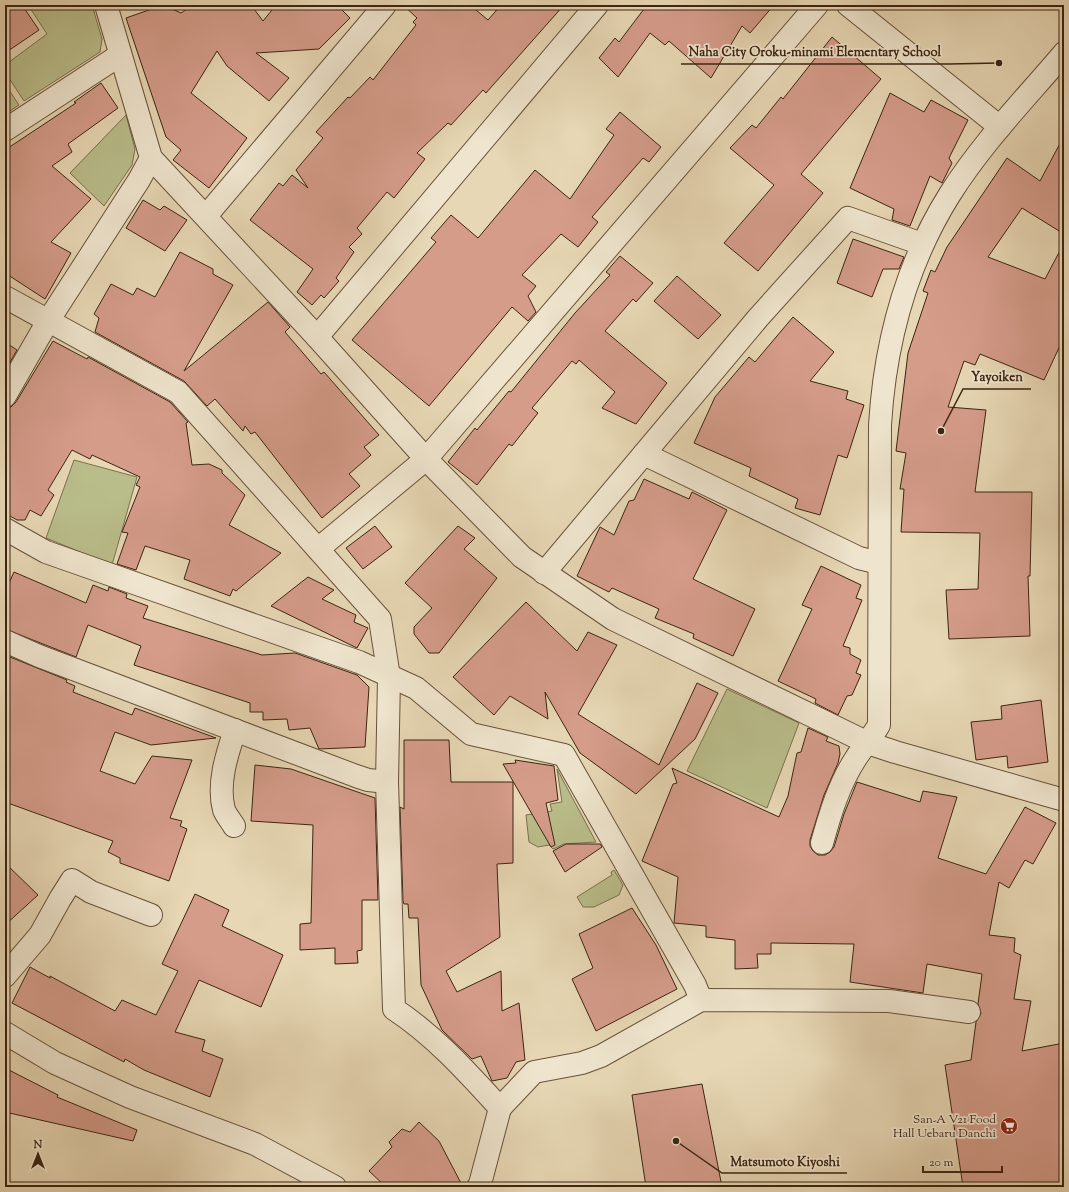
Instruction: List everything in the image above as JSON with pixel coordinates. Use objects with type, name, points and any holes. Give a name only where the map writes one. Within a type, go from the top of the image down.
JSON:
[{"type":"street","points":[[107,5],[151,158],[317,337],[426,459],[522,557],[613,619],[868,743],[1064,800]]},
{"type":"street","points":[[206,216],[385,5]]},
{"type":"street","points":[[317,337],[597,5]]},
{"type":"street","points":[[318,550],[426,459],[817,5]]},
{"type":"street","points":[[848,5],[1000,127]]},
{"type":"street","points":[[822,843],[833,804],[856,758],[868,743],[879,725],[879,563],[882,389],[887,358],[897,315],[922,244],[950,194],[1000,127],[1064,53]]},
{"type":"street","points":[[5,130],[120,54]]},
{"type":"street","points":[[5,396],[48,321],[139,180],[151,158]]},
{"type":"street","points":[[544,573],[758,318],[848,218],[922,244]]},
{"type":"street","points":[[5,297],[178,392],[380,619],[389,677],[387,782],[394,1009],[415,1023],[441,1045],[500,1108]]},
{"type":"street","points":[[644,454],[859,558],[879,563]]},
{"type":"street","points":[[5,529],[46,552],[359,662],[416,688],[471,734],[564,755],[695,985],[701,1000]]},
{"type":"street","points":[[5,641],[39,656],[356,776],[368,780],[387,782]]},
{"type":"street","points":[[234,826],[224,810],[222,793],[226,755],[235,730]]},
{"type":"street","points":[[5,976],[40,935],[72,880],[91,892],[151,915]]},
{"type":"street","points":[[478,1187],[500,1108],[534,1072],[582,1063],[601,1056],[701,1000],[889,1001],[969,1012]]},
{"type":"street","points":[[5,1033],[62,1066],[130,1097],[255,1144],[335,1187]]},
{"type":"green space","points":[[28,5],[92,5],[102,39],[100,52],[24,101],[5,72],[5,65],[47,34]]},
{"type":"green space","points":[[5,84],[19,105],[5,114]]},
{"type":"green space","points":[[126,115],[135,149],[132,165],[104,206],[70,173]]},
{"type":"green space","points":[[74,460],[137,477],[112,565],[46,538]]},
{"type":"green space","points":[[727,689],[799,723],[767,808],[687,771]]},
{"type":"green space","points":[[557,769],[596,842],[564,844],[553,849],[549,845],[538,847],[529,842],[526,815],[552,811],[550,804],[562,802]]},
{"type":"green space","points":[[614,870],[623,885],[619,895],[594,907],[583,907],[577,897],[612,875],[611,872]]},
{"type":"building","points":[[5,5],[22,5],[39,30],[5,53]]},
{"type":"building","points":[[163,5],[181,13],[193,5],[251,5],[263,21],[276,5],[337,5],[350,18],[319,49],[256,53],[289,78],[269,101],[227,66],[217,51],[191,93],[247,138],[209,188],[173,160],[181,150],[166,137],[126,18]]},
{"type":"building","points":[[403,5],[470,5],[488,20],[501,5],[564,5],[486,93],[483,90],[451,125],[448,123],[417,153],[425,159],[394,198],[387,192],[357,228],[362,234],[349,247],[354,252],[336,278],[339,281],[324,298],[321,295],[312,305],[297,292],[313,269],[250,220],[279,183],[283,186],[292,175],[308,188],[296,170],[323,138],[316,132],[348,97],[350,98],[370,77],[373,80],[416,25],[413,22],[417,18]]},
{"type":"building","points":[[647,5],[774,5],[750,33],[742,26],[711,78],[669,41],[665,45],[650,33],[618,77],[599,58],[615,38],[619,42]]},
{"type":"building","points":[[832,37],[881,79],[801,174],[823,193],[758,271],[724,243],[774,185],[730,148],[752,125],[756,128],[781,97],[783,99]]},
{"type":"building","points":[[101,83],[118,108],[68,144],[72,152],[52,166],[91,199],[51,242],[71,253],[45,299],[5,273],[5,150],[76,103],[74,102]]},
{"type":"building","points":[[890,93],[924,112],[931,100],[968,120],[949,158],[952,163],[942,183],[930,176],[910,226],[892,220],[894,209],[850,188]]},
{"type":"building","points":[[620,112],[661,147],[649,162],[643,158],[592,217],[598,222],[578,247],[561,234],[522,275],[536,286],[528,296],[536,312],[528,321],[512,307],[429,406],[352,340],[436,242],[431,238],[451,215],[478,238],[535,170],[570,199],[614,135],[606,129]]},
{"type":"building","points":[[1064,136],[1064,234],[1022,208],[988,257],[1045,279],[1064,243],[1064,337],[1044,380],[980,354],[975,365],[964,361],[948,407],[986,410],[975,492],[1032,492],[1030,576],[1028,576],[1030,636],[949,639],[946,590],[978,589],[980,533],[901,532],[904,489],[900,489],[906,453],[896,451],[908,353],[928,293],[923,291],[931,270],[935,272],[947,247],[1007,158],[1040,181]]},
{"type":"building","points":[[143,200],[160,210],[164,206],[187,220],[165,251],[126,228]]},
{"type":"building","points":[[853,239],[904,257],[899,269],[883,269],[872,297],[837,283]]},
{"type":"building","points":[[180,252],[213,269],[213,274],[233,285],[184,371],[268,302],[290,327],[285,332],[321,374],[324,372],[379,435],[364,447],[371,455],[349,474],[360,486],[322,518],[255,432],[251,434],[245,426],[243,431],[215,399],[207,406],[184,381],[95,332],[99,318],[94,314],[111,284],[133,295],[137,288],[155,297]]},
{"type":"building","points":[[620,256],[653,283],[636,302],[633,299],[605,331],[667,383],[636,424],[602,408],[615,392],[579,360],[576,364],[572,361],[532,408],[538,413],[512,446],[509,444],[477,485],[448,462],[475,428],[477,430],[509,391],[511,392],[575,313],[610,275],[606,272]]},
{"type":"building","points":[[677,276],[721,315],[698,339],[654,301]]},
{"type":"building","points":[[793,317],[834,352],[810,381],[848,391],[846,399],[864,405],[847,458],[838,455],[820,515],[795,508],[798,499],[749,476],[751,468],[694,443],[715,397],[749,357],[755,362]]},
{"type":"building","points":[[53,341],[87,359],[88,357],[170,402],[188,422],[186,423],[192,465],[209,464],[222,470],[222,473],[245,495],[229,525],[281,553],[236,591],[233,589],[230,596],[184,579],[190,560],[145,546],[136,570],[117,564],[128,533],[122,532],[140,487],[136,485],[140,477],[92,455],[90,459],[72,450],[48,490],[54,495],[41,516],[30,510],[25,520],[17,520],[5,513],[5,408],[11,407],[16,402]]},
{"type":"building","points":[[5,342],[17,350],[5,371]]},
{"type":"building","points":[[644,479],[689,499],[692,492],[727,510],[693,579],[755,609],[733,656],[693,638],[694,634],[655,618],[659,609],[612,588],[609,592],[577,576],[600,527],[614,535],[629,501],[634,500]]},
{"type":"building","points":[[375,526],[392,547],[363,569],[346,548]]},
{"type":"building","points":[[458,526],[475,538],[464,549],[497,578],[439,653],[429,653],[414,634],[414,627],[432,608],[405,583]]},
{"type":"building","points":[[821,566],[861,585],[856,598],[862,600],[843,646],[850,648],[850,654],[861,660],[856,673],[861,675],[852,695],[847,696],[838,715],[815,703],[816,699],[778,681],[812,609],[802,605]]},
{"type":"building","points":[[14,572],[86,603],[93,585],[108,591],[109,587],[127,594],[126,598],[148,606],[143,618],[262,655],[295,653],[357,675],[369,687],[365,747],[319,749],[310,728],[289,730],[287,719],[263,720],[263,712],[250,712],[250,703],[134,665],[141,646],[88,625],[76,657],[5,629],[5,592]]},
{"type":"building","points":[[308,577],[334,590],[322,599],[356,615],[354,622],[368,628],[357,648],[271,606]]},
{"type":"building","points":[[526,602],[577,651],[588,632],[617,645],[578,714],[659,765],[697,683],[718,693],[695,739],[636,794],[580,753],[545,692],[548,719],[510,696],[494,715],[453,677]]},
{"type":"building","points":[[5,655],[67,680],[66,682],[75,686],[73,692],[132,715],[135,708],[216,738],[151,745],[115,732],[100,771],[135,784],[152,756],[192,760],[170,818],[182,821],[180,826],[187,829],[169,881],[120,863],[120,858],[108,852],[113,841],[5,802]]},
{"type":"building","points":[[1041,700],[1048,762],[1008,768],[1007,756],[976,760],[971,722],[1002,719],[1001,706]]},
{"type":"building","points":[[808,728],[828,737],[826,741],[839,746],[840,754],[838,763],[824,795],[810,840],[810,846],[818,855],[825,855],[834,847],[844,814],[857,782],[920,802],[923,791],[957,797],[938,858],[986,874],[1025,807],[1056,823],[1033,864],[1025,860],[1009,888],[999,882],[989,935],[1015,938],[1014,952],[1021,955],[1014,999],[1031,1001],[1022,1051],[1064,1043],[1064,1187],[963,1187],[945,1065],[971,1060],[976,1022],[981,1013],[978,1004],[982,974],[927,964],[923,993],[850,982],[854,944],[771,943],[771,954],[757,954],[758,968],[735,969],[735,940],[706,937],[706,926],[674,923],[678,877],[642,861],[673,784],[677,783],[672,768],[779,817],[788,796],[797,753],[801,752]]},
{"type":"building","points":[[404,740],[449,740],[451,782],[513,782],[513,863],[497,864],[500,937],[446,971],[457,992],[501,971],[502,1011],[519,1003],[525,1060],[516,1062],[507,1078],[492,1081],[481,1056],[472,1059],[442,1030],[421,985],[418,918],[409,918],[408,904],[404,904],[403,901],[400,807],[404,809]]},
{"type":"building","points":[[515,760],[554,766],[558,800],[546,803],[555,845],[551,847],[503,764],[516,763]]},
{"type":"building","points":[[255,765],[291,769],[375,798],[378,900],[362,900],[362,950],[357,951],[358,963],[335,964],[335,948],[300,950],[300,924],[311,923],[313,825],[251,821]]},
{"type":"building","points":[[566,844],[600,844],[602,847],[565,872],[553,851]]},
{"type":"building","points":[[5,863],[38,895],[5,925]]},
{"type":"building","points":[[195,894],[229,910],[222,926],[283,955],[261,1007],[199,980],[175,1032],[205,1040],[202,1051],[223,1059],[210,1097],[144,1070],[125,1059],[124,1062],[12,1003],[30,967],[50,978],[50,976],[115,1011],[122,1000],[156,1015],[178,971],[162,964]]},
{"type":"building","points":[[632,908],[656,945],[677,989],[596,1031],[572,979],[593,968],[579,934]]},
{"type":"building","points":[[5,1068],[58,1095],[57,1097],[137,1130],[133,1141],[5,1112]]},
{"type":"building","points":[[702,1084],[722,1187],[646,1187],[632,1095]]},
{"type":"building","points":[[419,1122],[439,1141],[463,1187],[386,1187],[369,1171],[392,1147],[389,1142],[402,1129],[410,1132]]},
{"type":"place","name":"Naha City Oroku-minami Elementary School","points":[[999,63]]},
{"type":"place","name":"Yayoiken","points":[[941,431]]},
{"type":"place","name":"San-A V21 Food Hall Uebaru Danchi","points":[[1009,1126]]},
{"type":"place","name":"Matsumoto Kiyoshi","points":[[676,1141]]}]
